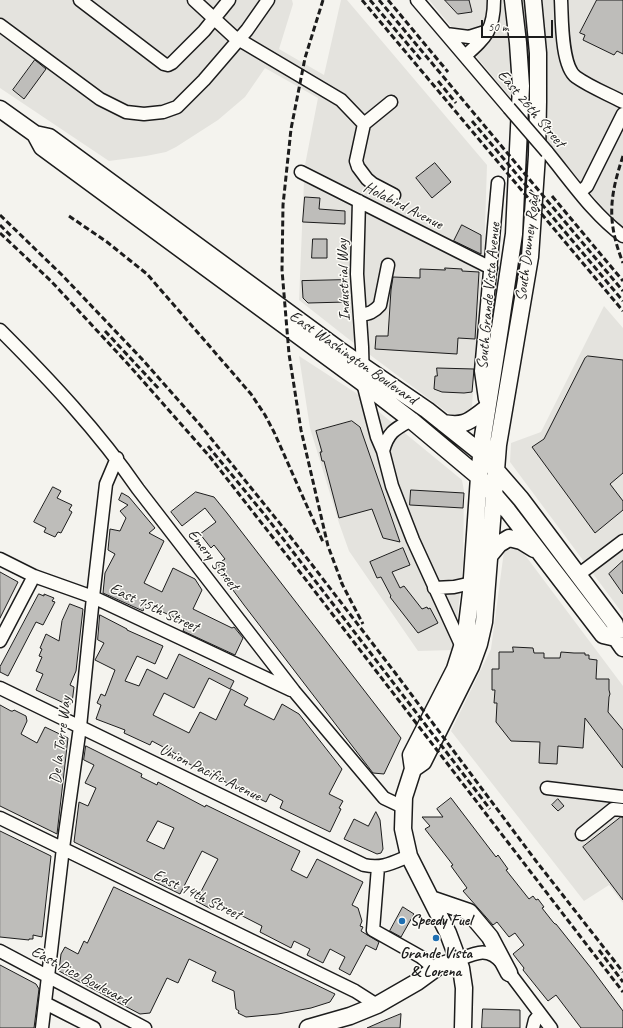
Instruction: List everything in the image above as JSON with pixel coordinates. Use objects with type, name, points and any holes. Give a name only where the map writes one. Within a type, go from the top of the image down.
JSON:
[{"type":"main road","name":"South Downey Road","points":[[479,477],[487,408],[514,234],[520,86],[518,43],[513,0]]},
{"type":"main road","name":"South Downey Road","points":[[494,494],[498,447],[530,250],[537,155],[538,101],[538,53],[533,0]]},
{"type":"main road","name":"East Washington Boulevard","points":[[0,108],[35,134],[49,137],[362,366],[443,422],[481,453],[521,499],[615,624],[619,643]]},
{"type":"main road","name":"East Washington Boulevard","points":[[35,134],[42,147],[363,383],[411,420],[479,477],[494,494],[603,635],[619,643]]},
{"type":"main road","points":[[443,422],[455,425],[465,423],[487,408]]},
{"type":"main road","points":[[469,650],[467,625],[472,583],[479,477]]},
{"type":"main road","points":[[463,1028],[464,988],[458,960],[448,933],[409,856],[403,829],[403,807],[406,787],[413,768],[412,755],[455,669],[469,650],[484,622],[494,494]]},
{"type":"main road","points":[[490,555],[499,544],[509,538],[521,541],[541,555]]},
{"type":"main road","points":[[431,899],[469,912],[490,937],[509,973]]},
{"type":"main road","points":[[308,1028],[350,1016],[377,1005],[439,966],[458,960]]},
{"type":"street","points":[[80,0],[166,64],[172,63],[204,31],[229,0]]},
{"type":"street","points":[[194,0],[233,36],[341,100],[364,124]]},
{"type":"street","points":[[0,25],[100,99],[126,112],[144,114],[163,112],[177,107],[204,80],[239,40],[268,0]]},
{"type":"street","name":"East 26th Street","points":[[417,0],[547,152],[600,217],[623,236]]},
{"type":"street","points":[[465,56],[482,40],[488,31],[494,12],[494,0]]},
{"type":"street","points":[[562,0],[562,24],[566,63],[575,77],[623,102]]},
{"type":"street","points":[[446,34],[469,37],[488,31]]},
{"type":"street","points":[[391,102],[364,124],[356,161],[362,174],[373,184],[394,196]]},
{"type":"street","points":[[580,192],[587,186],[623,114]]},
{"type":"street","name":"Holabird Avenue","points":[[301,172],[491,268]]},
{"type":"street","name":"South Grande Vista Avenue","points":[[487,408],[481,370],[498,183]]},
{"type":"street","name":"Industrial Way","points":[[359,201],[357,274],[363,383],[392,486],[410,533],[434,588],[469,650]]},
{"type":"street","points":[[360,315],[370,314],[380,305],[388,265]]},
{"type":"street","name":"Emery Street","points":[[0,330],[31,361],[100,437],[138,489],[294,691],[384,798],[403,807]]},
{"type":"street","points":[[382,451],[389,434],[396,428],[411,420]]},
{"type":"street","name":"De la Torre Way","points":[[42,1028],[62,848],[80,727],[106,484],[116,458]]},
{"type":"street","points":[[578,575],[623,541]]},
{"type":"street","name":"East 15th Street","points":[[0,558],[34,576],[93,597],[294,691]]},
{"type":"street","points":[[0,641],[34,576]]},
{"type":"street","points":[[434,588],[454,587],[472,583]]},
{"type":"street","name":"Union Pacific Avenue","points":[[0,688],[364,864],[378,867]]},
{"type":"street","points":[[547,788],[623,797]]},
{"type":"street","points":[[582,834],[613,809],[623,810]]},
{"type":"street","name":"East 14th Street","points":[[0,818],[348,987],[377,1005]]},
{"type":"street","points":[[409,856],[386,866],[378,867],[374,930],[421,956],[428,963],[432,971]]},
{"type":"street","name":"East Pico Boulevard","points":[[0,951],[145,1028]]},
{"type":"street","points":[[458,960],[474,954],[490,953],[497,958],[551,1028]]},
{"type":"street","points":[[45,1003],[94,1028]]},
{"type":"street","points":[[533,1028],[535,1020],[540,1014]]},
{"type":"shaded area","points":[[0,0],[292,0],[293,4],[279,49],[324,75],[341,0],[347,0],[487,165],[484,257],[481,258],[305,165],[318,98],[265,68],[245,97],[218,120],[176,147],[166,152],[109,161],[0,88]]},
{"type":"shaded area","points":[[429,0],[623,0],[623,228],[596,200]]},
{"type":"shaded area","points":[[304,181],[481,271],[472,406],[469,412],[465,415],[459,417],[452,416],[299,300]]},
{"type":"shaded area","points":[[604,306],[623,328],[623,614],[510,462],[511,443],[541,432]]},
{"type":"shaded area","points":[[299,356],[356,393],[462,480],[464,491],[463,564],[454,650],[418,651],[349,551],[310,428]]},
{"type":"shaded area","points":[[519,547],[623,686],[623,903],[609,885],[584,901],[451,731],[491,649],[504,551]]},
{"type":"building","points":[[445,0],[469,0],[472,12],[458,14]]},
{"type":"building","points":[[597,0],[623,0],[623,54],[617,51],[614,55],[583,40],[585,35],[580,33]]},
{"type":"building","points":[[35,60],[46,69],[24,99],[13,90]]},
{"type":"building","points":[[435,163],[451,182],[432,198],[416,178]]},
{"type":"building","points":[[305,197],[320,198],[319,209],[345,211],[345,224],[303,222]]},
{"type":"building","points":[[462,225],[481,235],[481,254],[454,241]]},
{"type":"building","points":[[313,239],[327,239],[327,258],[312,258]]},
{"type":"building","points":[[445,268],[479,272],[475,339],[458,338],[457,354],[375,349],[376,336],[388,336],[393,277],[420,278],[420,269],[445,270]]},
{"type":"building","points":[[346,280],[346,302],[308,303],[303,298],[302,281]]},
{"type":"building","points":[[588,356],[623,360],[623,473],[610,484],[623,501],[623,510],[595,533],[532,447],[544,439],[585,358]]},
{"type":"building","points":[[437,368],[474,369],[472,392],[442,392],[434,389]]},
{"type":"building","points":[[352,421],[360,427],[400,542],[383,538],[372,509],[339,518],[324,461],[322,461],[320,452],[322,452],[316,431]]},
{"type":"building","points":[[53,487],[61,491],[57,498],[72,505],[69,510],[72,512],[61,533],[58,532],[55,537],[44,532],[46,528],[34,522]]},
{"type":"building","points":[[411,490],[464,493],[463,508],[410,505]]},
{"type":"building","points":[[196,492],[214,497],[401,738],[384,774],[373,773],[216,567],[225,559],[214,545],[211,548],[200,534],[216,522],[205,508],[182,526],[171,512]]},
{"type":"building","points":[[122,493],[129,497],[155,528],[149,533],[164,541],[144,583],[162,592],[173,568],[195,579],[202,590],[193,609],[232,628],[234,627],[243,638],[235,655],[183,631],[186,623],[146,604],[143,611],[103,593],[105,573],[115,554],[108,550],[110,529],[120,531],[126,518],[120,511],[128,505],[119,500]]},
{"type":"building","points":[[403,548],[410,565],[392,572],[400,588],[404,586],[422,609],[427,607],[428,609],[430,608],[438,623],[418,633],[390,597],[391,596],[381,577],[377,578],[370,562]]},
{"type":"building","points":[[623,561],[623,594],[609,574]]},
{"type":"building","points":[[0,572],[18,582],[0,618]]},
{"type":"building","points":[[39,594],[44,596],[44,594],[54,598],[52,601],[55,602],[43,625],[36,622],[8,676],[0,672],[0,667]]},
{"type":"building","points":[[70,604],[83,609],[76,671],[70,685],[74,687],[72,703],[68,705],[36,690],[43,674],[36,671],[42,657],[39,656],[42,649],[40,648],[46,634],[59,641],[62,621]]},
{"type":"building","points":[[100,615],[127,630],[163,646],[155,664],[137,656],[125,681],[139,686],[147,669],[167,679],[179,654],[234,681],[230,689],[209,678],[194,708],[164,693],[153,715],[189,733],[200,712],[216,720],[231,689],[248,698],[244,705],[274,720],[282,704],[299,714],[342,769],[329,794],[343,801],[339,808],[341,809],[330,832],[280,808],[283,801],[270,794],[266,802],[177,758],[178,755],[152,741],[150,745],[124,733],[125,730],[96,719],[101,705],[97,703],[101,694],[105,696],[115,670],[95,660],[104,643],[98,640]]},
{"type":"building","points":[[513,647],[533,648],[534,653],[544,653],[544,658],[560,658],[561,652],[585,653],[585,655],[589,655],[589,659],[597,660],[596,679],[609,679],[610,694],[608,712],[623,730],[623,768],[585,718],[583,748],[558,746],[557,764],[539,763],[540,742],[511,741],[496,722],[497,703],[494,703],[495,690],[492,690],[492,669],[499,669],[499,652],[513,652]]},
{"type":"building","points":[[0,705],[11,711],[14,710],[26,716],[27,721],[21,734],[37,743],[45,727],[68,738],[57,834],[0,806]]},
{"type":"building","points":[[86,746],[142,774],[141,777],[157,785],[158,782],[205,807],[206,805],[300,851],[291,870],[307,878],[317,859],[363,882],[352,905],[358,908],[362,921],[360,926],[363,927],[361,931],[379,942],[376,950],[366,945],[350,975],[339,969],[345,957],[330,949],[323,963],[307,955],[310,949],[294,941],[291,948],[260,932],[262,926],[215,902],[211,909],[196,901],[218,859],[202,851],[180,894],[74,842],[79,802],[88,806],[96,788],[85,783],[94,765],[84,760]],"holes":[[[158,821],[174,828],[164,849],[147,841]]]},
{"type":"building","points":[[451,798],[496,857],[498,855],[508,869],[506,870],[529,899],[533,896],[536,900],[538,899],[544,907],[542,908],[591,968],[623,1011],[623,1028],[581,1028],[556,995],[548,1001],[523,970],[524,968],[513,954],[524,945],[515,933],[509,937],[497,922],[493,925],[463,891],[467,888],[451,866],[453,865],[425,829],[430,826],[422,817],[443,817],[437,809]]},
{"type":"building","points":[[558,799],[564,806],[558,811],[552,805]]},
{"type":"building","points":[[376,812],[380,820],[383,849],[381,853],[377,854],[344,839],[354,819],[368,826]]},
{"type":"building","points":[[623,817],[623,900],[583,847]]},
{"type":"building","points":[[0,831],[51,856],[42,937],[33,935],[33,939],[29,940],[0,937]]},
{"type":"building","points":[[114,887],[335,994],[330,1002],[311,1008],[278,1014],[246,1017],[238,1013],[239,1011],[236,1009],[234,991],[212,981],[216,972],[189,959],[178,983],[167,978],[150,1013],[140,1014],[59,971],[61,954],[65,947],[78,954],[84,941],[87,943]]},
{"type":"building","points":[[403,907],[414,914],[401,937],[390,931]]},
{"type":"building","points":[[0,965],[36,984],[39,989],[34,1028],[0,1028]]},
{"type":"building","points":[[483,1009],[520,1010],[520,1028],[482,1028]]},
{"type":"building","points":[[401,1014],[400,1028],[367,1028],[383,1021]]},
{"type":"railway","points":[[323,0],[305,58],[291,129],[283,205],[282,270],[289,354],[301,430],[328,546],[343,586]]},
{"type":"railway","points":[[362,0],[623,311]]},
{"type":"railway","points":[[370,0],[422,61]]},
{"type":"railway","points":[[379,0],[623,291]]},
{"type":"railway","points":[[388,0],[448,72]]},
{"type":"railway","points":[[438,81],[456,103]]},
{"type":"railway","points":[[472,121],[623,301]]},
{"type":"railway","points":[[623,156],[615,185],[612,210],[614,235],[623,263]]},
{"type":"railway","points":[[552,196],[623,281]]},
{"type":"railway","points":[[0,215],[62,275],[141,358],[201,426],[286,531],[396,674],[536,861],[623,972]]},
{"type":"railway","points":[[69,216],[107,242],[147,274],[251,394],[274,432],[323,542]]},
{"type":"railway","points":[[0,225],[11,236]]},
{"type":"railway","points":[[0,233],[51,281],[127,363],[210,457],[623,992]]},
{"type":"railway","points":[[105,331],[160,390]]},
{"type":"railway","points":[[208,446],[264,514],[490,809]]},
{"type":"railway","points":[[341,582],[363,624]]},
{"type":"railway","points":[[599,950],[623,982]]},
{"type":"place","name":"Speedy Fuel","points":[[402,921]]},
{"type":"place","name":"Grande Vista & Lorena","points":[[436,938]]}]
